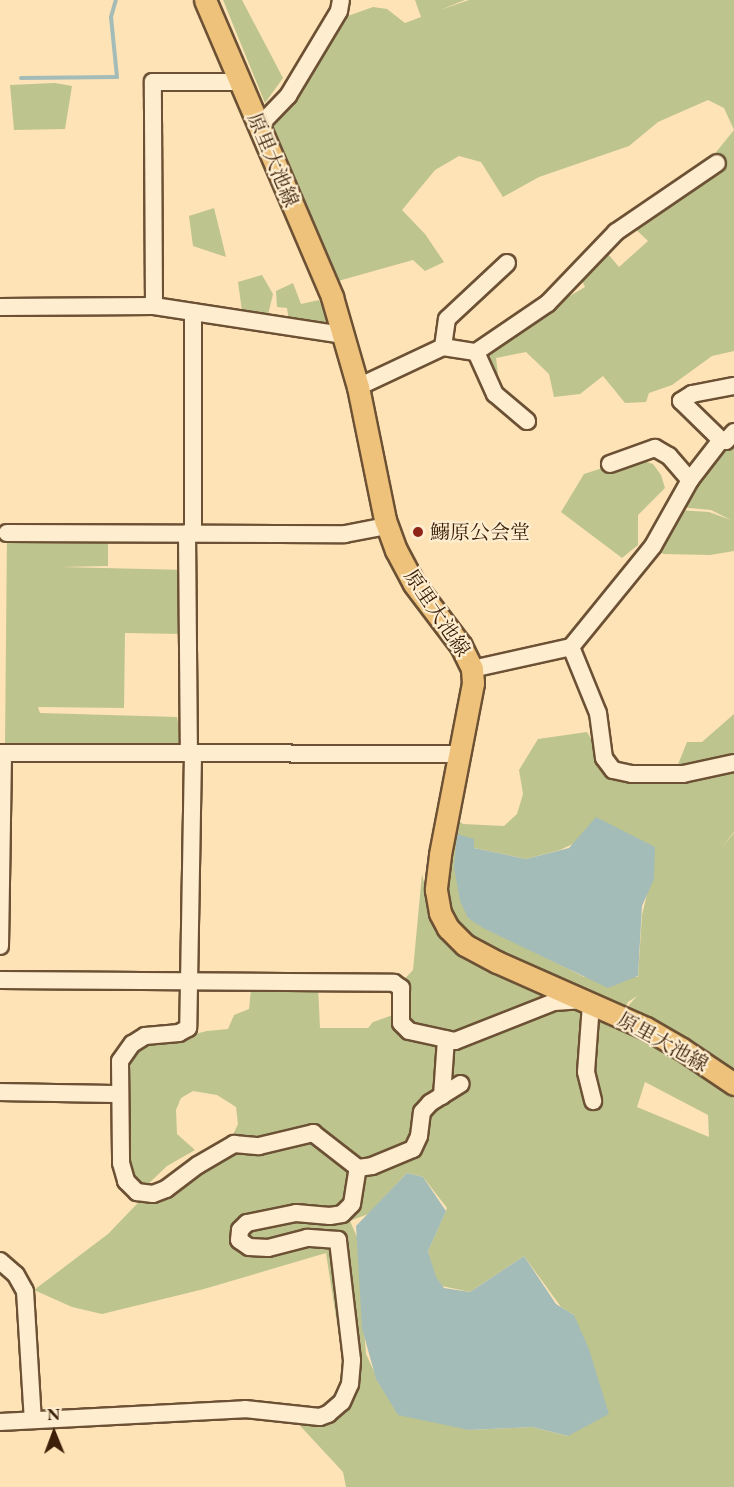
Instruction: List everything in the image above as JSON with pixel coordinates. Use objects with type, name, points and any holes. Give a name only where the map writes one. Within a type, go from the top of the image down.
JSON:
[{"type":"main road","name":"原里大池線","points":[[205,0],[332,297],[358,387],[387,526],[414,584],[461,646],[472,669],[473,683],[441,850],[436,890],[440,913],[448,928],[465,945],[656,1033],[734,1084]]},
{"type":"street","points":[[259,126],[288,96],[339,10],[341,0]]},
{"type":"street","points":[[154,306],[153,82],[240,82]]},
{"type":"street","points":[[358,387],[443,347],[476,352],[548,303],[616,232],[717,163]]},
{"type":"street","points":[[443,347],[447,319],[507,263]]},
{"type":"street","points":[[3,307],[154,306],[344,335]]},
{"type":"street","points":[[193,312],[190,533],[191,983],[188,1028],[179,1034],[145,1036],[132,1044],[120,1061],[121,1163],[126,1181],[137,1192],[153,1194],[166,1189],[198,1165],[234,1144],[259,1146],[313,1133],[358,1168]]},
{"type":"street","points":[[476,352],[495,394],[527,421]]},
{"type":"street","points":[[472,669],[571,647],[653,546],[690,480],[728,436],[681,401],[692,394],[734,386]]},
{"type":"street","points":[[610,464],[655,448],[669,456],[690,480]]},
{"type":"street","points":[[7,533],[345,534],[387,526]]},
{"type":"street","points":[[571,647],[598,713],[604,758],[613,770],[632,774],[683,774],[734,763]]},
{"type":"street","points":[[0,946],[1,753],[460,754]]},
{"type":"street","points":[[0,980],[394,983],[401,988],[401,1023],[410,1031],[455,1041],[554,1002],[586,1002],[586,1072],[593,1101]]},
{"type":"street","points":[[442,1096],[446,1039]]},
{"type":"street","points":[[358,1168],[396,1158],[413,1149],[419,1136],[422,1112],[461,1084]]},
{"type":"street","points":[[0,1092],[120,1094]]},
{"type":"street","points":[[0,1422],[251,1408],[312,1416],[328,1414],[342,1402],[350,1384],[352,1360],[338,1240],[307,1238],[268,1248],[249,1247],[239,1240],[240,1230],[247,1223],[296,1213],[330,1216],[342,1214],[352,1204],[358,1168]]},
{"type":"street","points":[[0,1261],[16,1275],[25,1291],[33,1420]]},
{"type":"green space","points":[[223,0],[242,0],[283,78],[265,103]]},
{"type":"green space","points":[[415,0],[465,0],[440,10],[469,0],[734,0],[734,130],[724,108],[708,100],[658,122],[629,146],[539,177],[503,197],[481,162],[459,156],[435,170],[402,210],[425,234],[444,262],[425,271],[413,260],[338,281],[267,132],[304,90],[331,22],[373,7],[387,9],[405,23],[421,17]]},
{"type":"green space","points":[[55,83],[72,86],[65,129],[14,130],[10,85]]},
{"type":"green space","points":[[734,130],[734,351],[712,356],[672,385],[649,393],[646,402],[625,403],[603,376],[580,394],[554,397],[549,374],[526,352],[496,358],[498,374],[493,381],[480,357],[541,313],[585,287],[578,273],[602,247],[619,267],[648,241],[629,223],[691,183]]},
{"type":"green space","points":[[214,208],[226,257],[193,246],[189,216]]},
{"type":"green space","points":[[262,275],[273,294],[268,315],[242,311],[238,282]]},
{"type":"green space","points":[[293,283],[301,304],[319,300],[332,328],[289,321],[287,308],[277,307],[276,291]]},
{"type":"green space","points":[[734,427],[734,551],[710,555],[663,554],[659,549],[678,510],[709,512],[731,520],[711,510],[679,507],[726,441],[728,451],[727,431]]},
{"type":"green space","points":[[633,458],[653,464],[661,475],[665,488],[638,515],[638,545],[622,558],[561,512],[584,474]]},
{"type":"green space","points":[[7,533],[108,538],[108,566],[61,567],[187,570],[182,634],[125,633],[124,708],[38,707],[40,713],[177,717],[182,745],[5,744]]},
{"type":"green space","points":[[734,714],[734,832],[722,847],[734,833],[734,1074],[627,1012],[629,1005],[637,996],[628,1002],[623,1012],[448,928],[440,855],[456,819],[463,824],[504,826],[517,814],[523,794],[519,770],[538,739],[587,732],[611,772],[677,767],[687,742],[702,742]],"holes":[[[598,832],[647,894],[642,915],[638,977],[584,977],[468,918],[474,848],[526,859],[560,850]]]},
{"type":"green space","points":[[422,874],[428,900],[472,963],[646,1028],[734,1099],[734,1487],[346,1487],[343,1472],[291,1416],[324,1423],[346,1382],[326,1253],[204,1289],[102,1314],[72,1307],[34,1290],[108,1234],[159,1181],[232,1137],[238,1124],[236,1107],[217,1095],[193,1091],[181,1098],[176,1110],[177,1134],[195,1150],[167,1166],[144,1188],[132,1179],[127,1093],[131,1062],[140,1048],[207,1031],[228,1029],[234,1015],[249,1009],[251,989],[318,986],[320,1028],[368,1028],[373,1022],[396,1014],[395,989],[413,970]],"holes":[[[645,1082],[708,1115],[709,1137],[637,1107]],[[359,1166],[364,1169],[349,1220],[341,1208]],[[407,1173],[423,1177],[447,1208],[428,1251],[437,1285],[470,1292],[524,1256],[561,1307],[574,1315],[568,1436],[532,1427],[469,1430],[381,1387],[366,1354],[357,1237],[350,1221],[368,1214]]]},
{"type":"water","points":[[596,817],[655,847],[654,879],[642,906],[638,976],[608,988],[483,928],[468,918],[460,901],[454,867],[457,834],[474,839],[474,848],[526,859],[569,848]]},
{"type":"water","points":[[407,1173],[423,1177],[446,1211],[428,1251],[436,1277],[444,1288],[470,1292],[524,1256],[556,1304],[574,1315],[589,1349],[609,1414],[568,1436],[532,1427],[469,1430],[398,1415],[376,1379],[362,1328],[356,1226]]},
{"type":"waterway","points":[[21,78],[117,77],[111,17],[116,0]]},
{"type":"place","name":"鰯原公会堂","points":[[418,532]]}]
